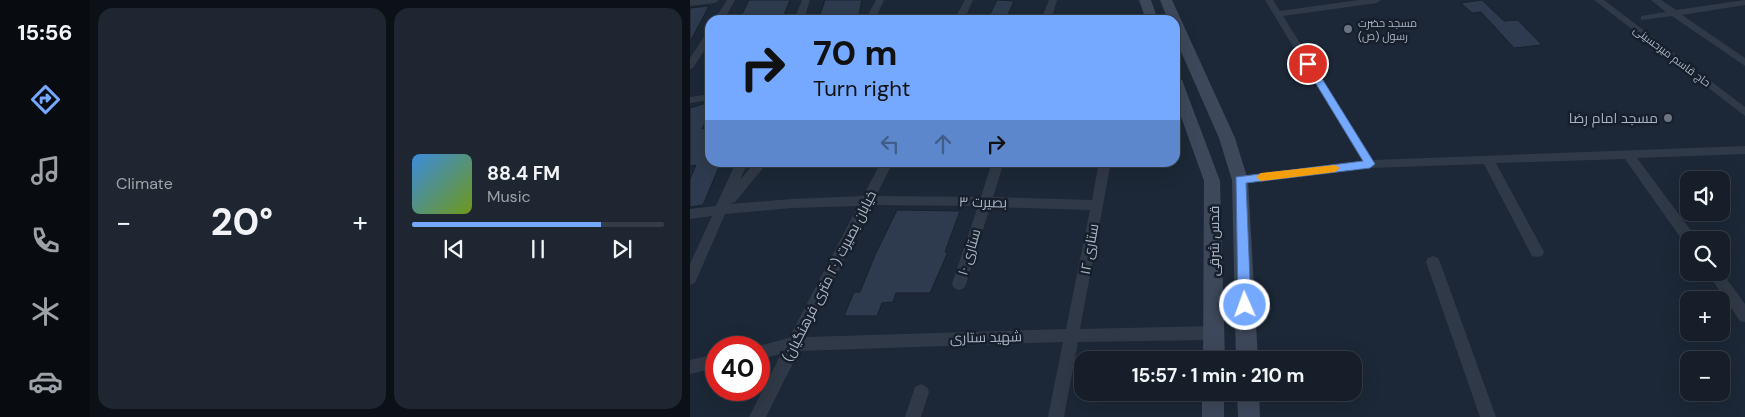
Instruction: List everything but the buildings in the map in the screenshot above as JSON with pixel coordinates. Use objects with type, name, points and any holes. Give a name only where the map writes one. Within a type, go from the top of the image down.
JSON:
[{"type":"street","points":[[690,3],[715,0]]},
{"type":"street","points":[[722,15],[731,0]]},
{"type":"street","points":[[800,15],[806,0]]},
{"type":"street","points":[[872,15],[880,0]]},
{"type":"street","points":[[962,15],[969,0]]},
{"type":"street","points":[[1048,15],[1053,0]]},
{"type":"street","points":[[1145,0],[1150,15]]},
{"type":"street","points":[[1166,0],[1172,15]]},
{"type":"street","points":[[1269,0],[1370,164]]},
{"type":"street","points":[[1277,14],[1377,0]]},
{"type":"street","name":"حاج قاسم میرحسینی","points":[[1598,0],[1745,112]]},
{"type":"street","points":[[1655,0],[1745,63]]},
{"type":"street","points":[[1644,18],[1741,3]]},
{"type":"street","points":[[1180,34],[1227,138],[1240,180],[1247,351]]},
{"type":"street","points":[[690,66],[705,42]]},
{"type":"street","name":"قدس شرقی","points":[[1180,94],[1212,181],[1214,351]]},
{"type":"street","points":[[690,100],[705,98]]},
{"type":"street","points":[[1212,181],[1240,180],[1370,164],[1489,162],[1745,150]]},
{"type":"street","points":[[1629,155],[1684,231]]},
{"type":"street","points":[[1489,162],[1537,252]]},
{"type":"street","points":[[690,279],[723,209],[740,167]]},
{"type":"street","points":[[723,209],[758,167]]},
{"type":"street","name":"خیابان بصیرت (۲۰ متری فرهنگیان)","points":[[757,417],[884,167]]},
{"type":"street","name":"ستاری ۱۰","points":[[959,284],[996,167]]},
{"type":"street","name":"ستاری ۱۲","points":[[1056,417],[1104,167]]},
{"type":"street","name":"بصیرت ۳","points":[[690,214],[723,209],[868,200],[1097,205]]},
{"type":"street","points":[[1433,262],[1488,417]]},
{"type":"street","points":[[1720,281],[1745,316]]},
{"type":"street","name":"شهید ستاری","points":[[770,349],[794,344],[1073,335],[1214,333]]},
{"type":"street","points":[[690,367],[705,364]]},
{"type":"street","points":[[913,417],[922,392]]},
{"type":"street","points":[[1213,401],[1213,417]]},
{"type":"street","points":[[1249,401],[1250,417]]},
{"type":"slow traffic","points":[[1261,177],[1335,168]]},
{"type":"place","name":"مسجد حضرت رسول (ص)","points":[[1348,29]]},
{"type":"place","name":"مسجد امام رضا","points":[[1668,118]]},
{"type":"route","points":[[1245,305],[1240,180],[1370,164],[1308,64]]}]
